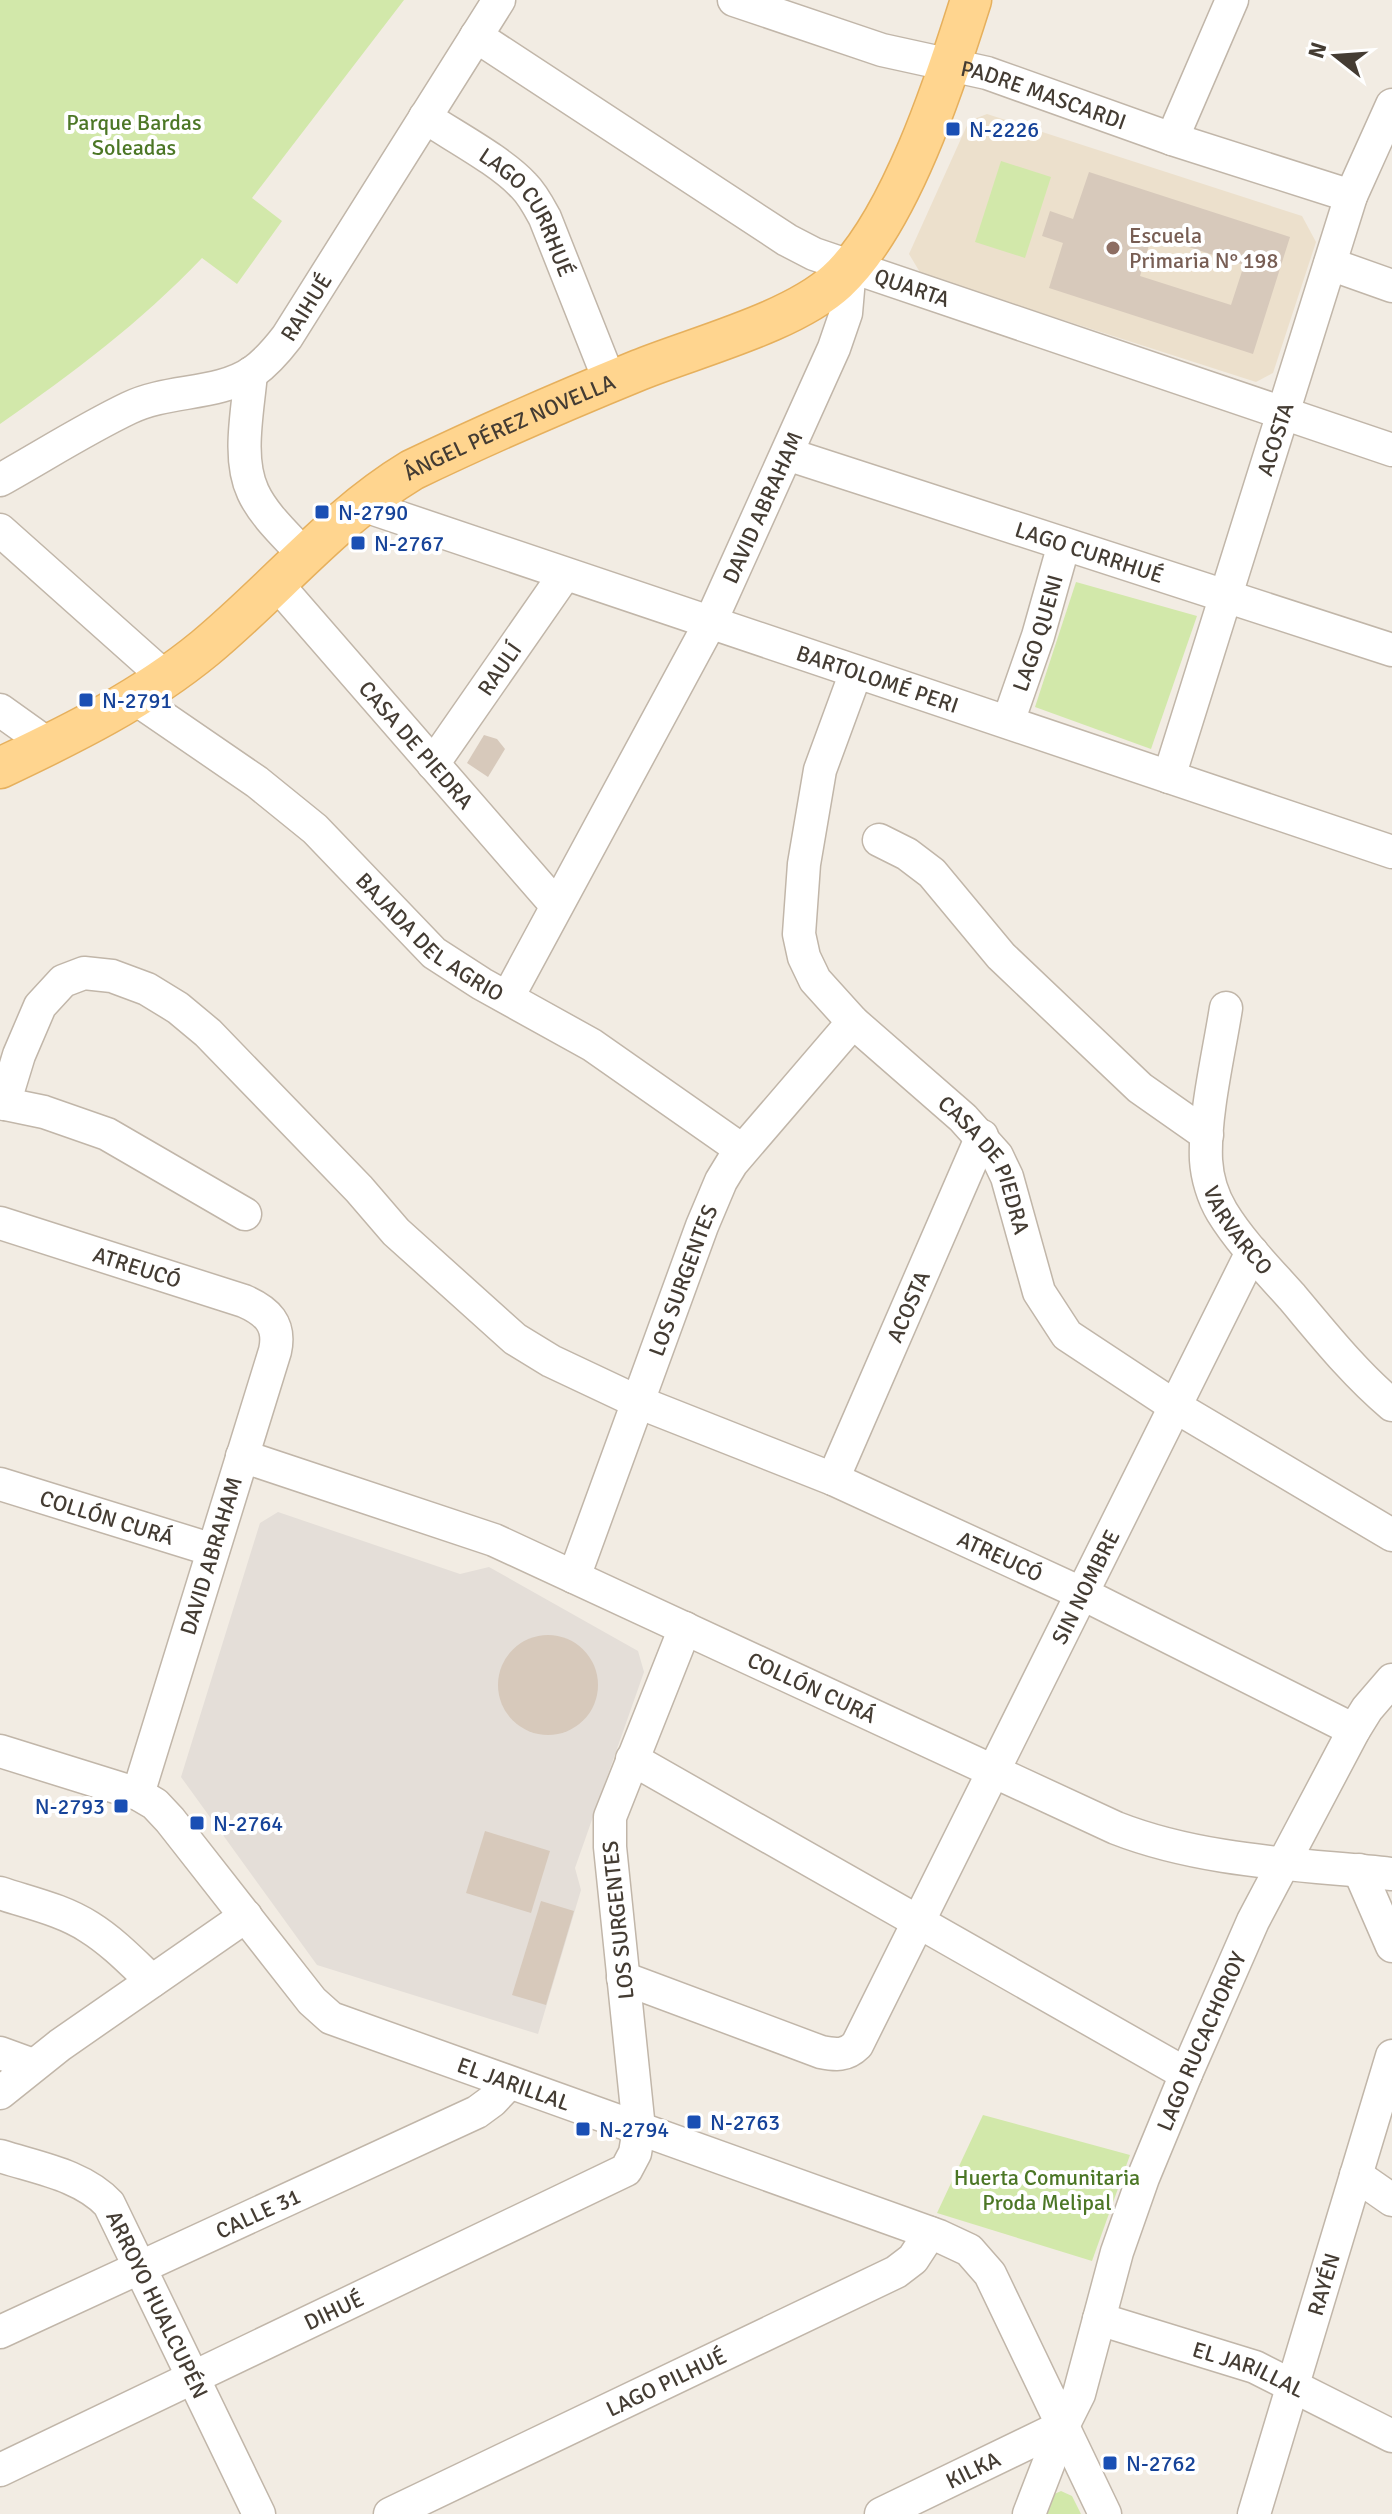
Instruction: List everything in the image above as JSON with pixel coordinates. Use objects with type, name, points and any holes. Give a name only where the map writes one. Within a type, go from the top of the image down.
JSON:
[{"type":"main road","points":[[850,267],[886,215],[919,143],[951,64],[971,0]]},
{"type":"main road","name":"ÁNGEL PÉREZ NOVELLA","points":[[0,768],[49,745],[151,688],[208,645],[362,505],[412,470],[610,382],[783,315],[824,293],[850,267]]},
{"type":"street","name":"RAIHUÉ","points":[[0,480],[136,405],[162,396],[208,388],[251,373],[270,358],[287,337],[499,0]]},
{"type":"street","name":"PADRE MASCARDI","points":[[734,0],[882,50],[987,73],[1172,139],[1351,196]]},
{"type":"street","points":[[951,64],[986,0]]},
{"type":"street","points":[[1172,139],[1232,0]]},
{"type":"street","name":"QUARTA","points":[[476,36],[787,240],[814,254],[1392,450]]},
{"type":"street","name":"ACOSTA","points":[[1169,777],[1351,196],[1392,105]]},
{"type":"street","name":"LAGO CURRHUÉ","points":[[425,117],[508,173],[535,200],[610,382]]},
{"type":"street","points":[[1330,264],[1392,286]]},
{"type":"street","name":"DAVID ABRAHAM","points":[[508,997],[710,623],[841,330],[848,305],[850,267]]},
{"type":"street","points":[[251,373],[246,450],[249,481],[262,507],[305,556]]},
{"type":"street","name":"LAGO CURRHUÉ","points":[[787,454],[1392,650]]},
{"type":"street","name":"BARTOLOMÉ PERI","points":[[362,505],[1392,852]]},
{"type":"street","name":"BAJADA DEL AGRIO","points":[[0,530],[151,688],[315,829],[434,953],[456,969],[592,1045],[742,1150]]},
{"type":"street","name":"LAGO QUENI","points":[[1008,722],[1038,636],[1064,544]]},
{"type":"street","name":"RAULÍ","points":[[433,764],[565,574]]},
{"type":"street","name":"CASA DE PIEDRA","points":[[276,583],[556,905]]},
{"type":"street","name":"CASA DE PIEDRA","points":[[856,672],[820,770],[799,909],[799,934],[804,957],[815,980],[853,1022],[982,1136],[997,1156],[1007,1177],[1039,1292],[1067,1335],[1176,1407],[1392,1535]]},
{"type":"street","points":[[0,710],[49,745]]},
{"type":"street","points":[[879,840],[907,854],[932,873],[1001,956],[1140,1088],[1207,1135]]},
{"type":"street","name":"ATREUCÓ","points":[[2,1104],[40,1006],[63,981],[84,973],[112,976],[147,989],[178,1008],[208,1033],[359,1189],[396,1232],[515,1339],[583,1378],[833,1479],[1083,1594],[1354,1730]]},
{"type":"street","name":"VARVARCO","points":[[1226,1008],[1206,1161],[1210,1186],[1220,1210],[1252,1252],[1353,1368],[1392,1405]]},
{"type":"street","name":"LOS SURGENTES","points":[[574,1577],[711,1201],[721,1181],[742,1150],[853,1022]]},
{"type":"street","points":[[2,1104],[44,1112],[107,1134],[245,1214]]},
{"type":"street","name":"ACOSTA","points":[[833,1479],[982,1136]]},
{"type":"street","name":"ATREUCÓ","points":[[0,1223],[244,1301],[264,1311],[271,1319]]},
{"type":"street","name":"SIN NOMBRE","points":[[623,1978],[821,2052],[839,2055],[849,2053],[857,2045],[1252,1252]]},
{"type":"street","name":"DAVID ABRAHAM","points":[[138,1794],[277,1341],[271,1319]]},
{"type":"street","name":"COLLÓN CURÁ","points":[[242,1456],[462,1527],[1116,1828],[1157,1843],[1283,1863],[1392,1874]]},
{"type":"street","name":"COLLÓN CURÁ","points":[[0,1484],[213,1550]]},
{"type":"street","name":"LOS SURGENTES","points":[[639,2129],[609,1832],[612,1809],[685,1628]]},
{"type":"street","name":"LAGO RUCACHOROY","points":[[1029,2514],[1085,2376],[1129,2216],[1237,1954],[1354,1730],[1392,1680]]},
{"type":"street","name":"EL JARILLAL","points":[[0,1751],[138,1794],[163,1811],[312,2001],[331,2018],[930,2233],[969,2250],[990,2274],[1105,2514]]},
{"type":"street","points":[[632,1759],[1186,2074]]},
{"type":"street","points":[[1359,1870],[1392,1946]]},
{"type":"street","points":[[0,1893],[87,1925],[111,1942],[152,1981]]},
{"type":"street","points":[[0,2093],[33,2065],[246,1916]]},
{"type":"street","points":[[0,2053],[33,2065]]},
{"type":"street","name":"RAYÉN","points":[[1254,2514],[1392,2056]]},
{"type":"street","name":"CALLE 31","points":[[0,2332],[477,2112],[509,2083]]},
{"type":"street","name":"DIHUÉ","points":[[0,2470],[618,2175],[631,2162],[638,2144],[639,2129]]},
{"type":"street","name":"ARROYO HUALCUPÉN","points":[[0,2156],[76,2181],[99,2193],[118,2219],[259,2514]]},
{"type":"street","points":[[1356,2175],[1392,2200]]},
{"type":"street","name":"LAGO PILHUÉ","points":[[390,2514],[896,2272],[913,2259],[930,2233]]},
{"type":"street","name":"EL JARILLAL","points":[[1099,2319],[1237,2361],[1293,2384],[1392,2436]]},
{"type":"street","name":"KILKA","points":[[881,2514],[1063,2426]]},
{"type":"shaded area","name":"Escuela Primaria N° 198","points":[[987,114],[1302,216],[1316,242],[1273,373],[1256,382],[921,274],[909,254],[969,121]]},
{"type":"shaded area","points":[[278,1512],[460,1574],[489,1567],[638,1651],[644,1672],[575,1868],[581,1890],[538,2034],[317,1965],[181,1777],[260,1523]]},
{"type":"green space","name":"Parque Bardas Soleadas","points":[[0,0],[404,0],[252,198],[282,221],[237,284],[202,258],[155,304],[105,346],[0,424]]},
{"type":"green space","points":[[1001,161],[1051,177],[1025,258],[975,242]]},
{"type":"green space","points":[[1076,582],[1197,616],[1151,749],[1035,707]]},
{"type":"green space","name":"Huerta Comunitaria Proda Melipal","points":[[983,2115],[1130,2155],[1092,2261],[937,2213]]},
{"type":"green space","points":[[1061,2491],[1072,2496],[1081,2514],[1042,2514],[1050,2496]]},
{"type":"building","points":[[1089,172],[1290,237],[1253,354],[1049,288],[1063,243],[1042,236],[1050,211],[1073,219]],"holes":[[[1152,235],[1244,265],[1231,305],[1140,276]]]},
{"type":"building","points":[[484,735],[497,739],[505,749],[488,777],[467,763]]},
{"type":"building","points":[[548,1635],[576,1643],[590,1657],[598,1685],[590,1713],[576,1727],[548,1735],[520,1727],[506,1713],[498,1685],[506,1657],[520,1643]]},
{"type":"building","points":[[485,1831],[550,1851],[531,1913],[466,1893]]},
{"type":"building","points":[[541,1901],[574,1911],[546,2005],[512,1995]]},
{"type":"place","name":"N-2226","points":[[953,129]]},
{"type":"place","name":"Escuela Primaria N° 198","points":[[1113,248]]},
{"type":"place","name":"N-2790","points":[[322,512]]},
{"type":"place","name":"N-2767","points":[[358,543]]},
{"type":"place","name":"N-2791","points":[[86,700]]},
{"type":"place","name":"N-2793","points":[[121,1806]]},
{"type":"place","name":"N-2764","points":[[197,1823]]},
{"type":"place","name":"N-2763","points":[[694,2122]]},
{"type":"place","name":"N-2794","points":[[583,2129]]},
{"type":"place","name":"N-2762","points":[[1110,2463]]}]
